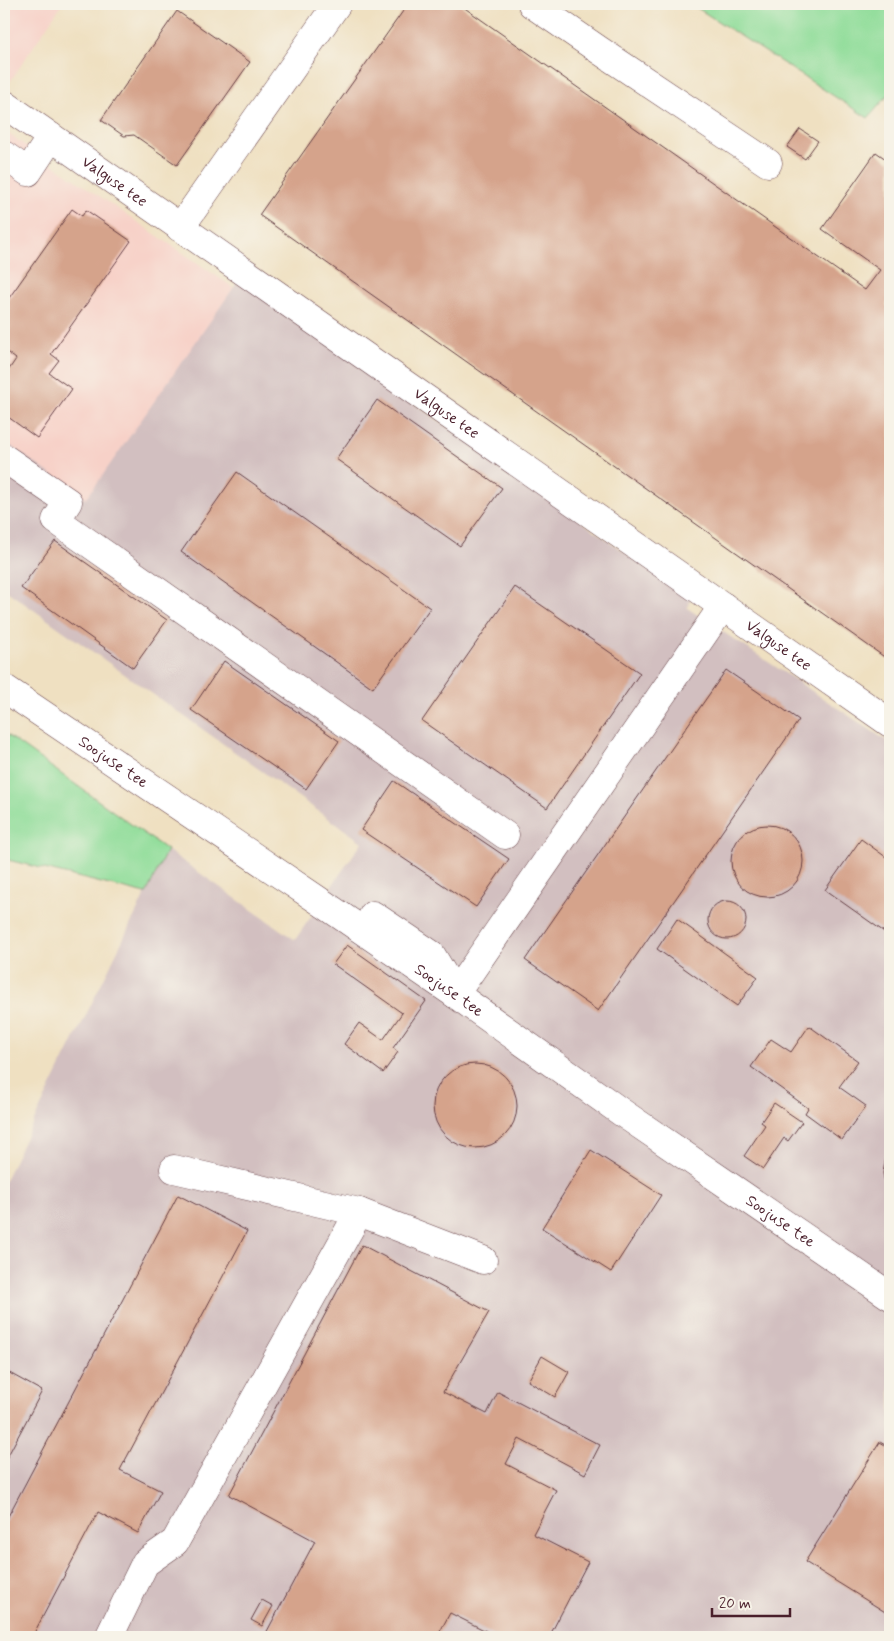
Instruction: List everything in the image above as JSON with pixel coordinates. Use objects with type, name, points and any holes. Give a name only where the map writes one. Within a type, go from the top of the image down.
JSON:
[{"type":"street","points":[[180,228],[337,4]]},
{"type":"street","points":[[532,4],[768,163]]},
{"type":"street","name":"Valguse tee","points":[[4,104],[890,723]]},
{"type":"street","points":[[4,155],[28,172],[50,137]]},
{"type":"street","points":[[4,458],[68,502],[56,520],[505,835]]},
{"type":"street","points":[[455,994],[723,606]]},
{"type":"street","name":"Soojuse tee","points":[[4,688],[455,994],[890,1296]]},
{"type":"street","points":[[174,1169],[359,1212],[483,1260]]},
{"type":"street","points":[[109,1637],[145,1563],[175,1542],[359,1212]]},
{"type":"shaded area","points":[[4,4],[62,4],[7,86],[4,83]]},
{"type":"shaded area","points":[[4,131],[234,288],[86,500],[4,441]]},
{"type":"shaded area","points":[[239,280],[691,599],[687,608],[890,743],[890,1637],[4,1637],[4,1182],[167,850],[295,940],[362,842],[4,589],[4,441],[86,499]]},
{"type":"green space","points":[[691,4],[890,4],[890,93],[868,118]]},
{"type":"green space","points":[[4,733],[167,850],[146,894],[4,859]]},
{"type":"building","points":[[408,4],[459,4],[865,290],[880,270],[822,229],[876,152],[890,162],[890,299],[886,305],[890,308],[890,661],[259,215]]},
{"type":"building","points":[[177,11],[250,62],[177,165],[134,135],[124,136],[101,120]]},
{"type":"building","points":[[800,129],[818,141],[805,159],[787,147]]},
{"type":"building","points":[[72,209],[82,216],[86,210],[131,241],[51,354],[59,360],[49,373],[72,389],[37,438],[4,414],[4,377],[16,359],[4,350],[4,305]]},
{"type":"building","points":[[377,400],[502,488],[460,546],[336,459]]},
{"type":"building","points":[[237,472],[430,608],[373,688],[181,552]]},
{"type":"building","points":[[55,541],[167,620],[133,668],[21,588]]},
{"type":"building","points":[[515,587],[640,673],[547,808],[422,721]]},
{"type":"building","points":[[224,661],[339,741],[306,789],[191,710]]},
{"type":"building","points":[[726,670],[799,720],[598,1011],[525,960]]},
{"type":"building","points":[[394,781],[509,859],[476,907],[361,830]]},
{"type":"building","points":[[767,825],[787,831],[797,841],[803,861],[797,881],[787,891],[767,897],[747,891],[737,881],[731,861],[737,841],[747,831]]},
{"type":"building","points":[[861,839],[890,860],[890,936],[825,890]]},
{"type":"building","points":[[727,901],[741,906],[746,920],[741,934],[727,939],[713,934],[708,920],[713,906]]},
{"type":"building","points":[[677,919],[758,977],[737,1006],[657,949]]},
{"type":"building","points":[[347,945],[426,1001],[393,1048],[398,1052],[383,1073],[344,1044],[359,1023],[383,1040],[402,1013],[333,964]]},
{"type":"building","points":[[809,1026],[858,1061],[839,1087],[866,1106],[842,1140],[805,1113],[808,1108],[751,1067],[771,1039],[791,1052]]},
{"type":"building","points":[[467,1064],[483,1064],[499,1071],[510,1082],[517,1098],[514,1122],[505,1136],[499,1141],[483,1148],[467,1148],[451,1141],[440,1130],[433,1114],[433,1098],[440,1082],[451,1071]]},
{"type":"building","points":[[774,1103],[802,1122],[788,1141],[784,1138],[763,1169],[744,1156],[765,1125],[761,1122]]},
{"type":"building","points":[[591,1150],[661,1195],[611,1272],[542,1228]]},
{"type":"building","points":[[890,1150],[890,1196],[883,1173],[886,1157]]},
{"type":"building","points":[[178,1195],[247,1231],[120,1470],[161,1491],[138,1533],[98,1512],[32,1637],[4,1637],[4,1524]]},
{"type":"building","points":[[362,1245],[489,1312],[443,1392],[487,1414],[498,1392],[600,1445],[585,1474],[519,1439],[506,1464],[556,1490],[533,1534],[588,1562],[549,1637],[498,1637],[450,1613],[437,1637],[264,1637],[315,1541],[229,1495]]},
{"type":"building","points":[[542,1356],[569,1372],[555,1397],[528,1381]]},
{"type":"building","points":[[4,1370],[42,1391],[4,1463]]},
{"type":"building","points":[[880,1442],[890,1448],[890,1615],[805,1562]]},
{"type":"building","points":[[262,1600],[273,1606],[262,1626],[251,1620]]}]
